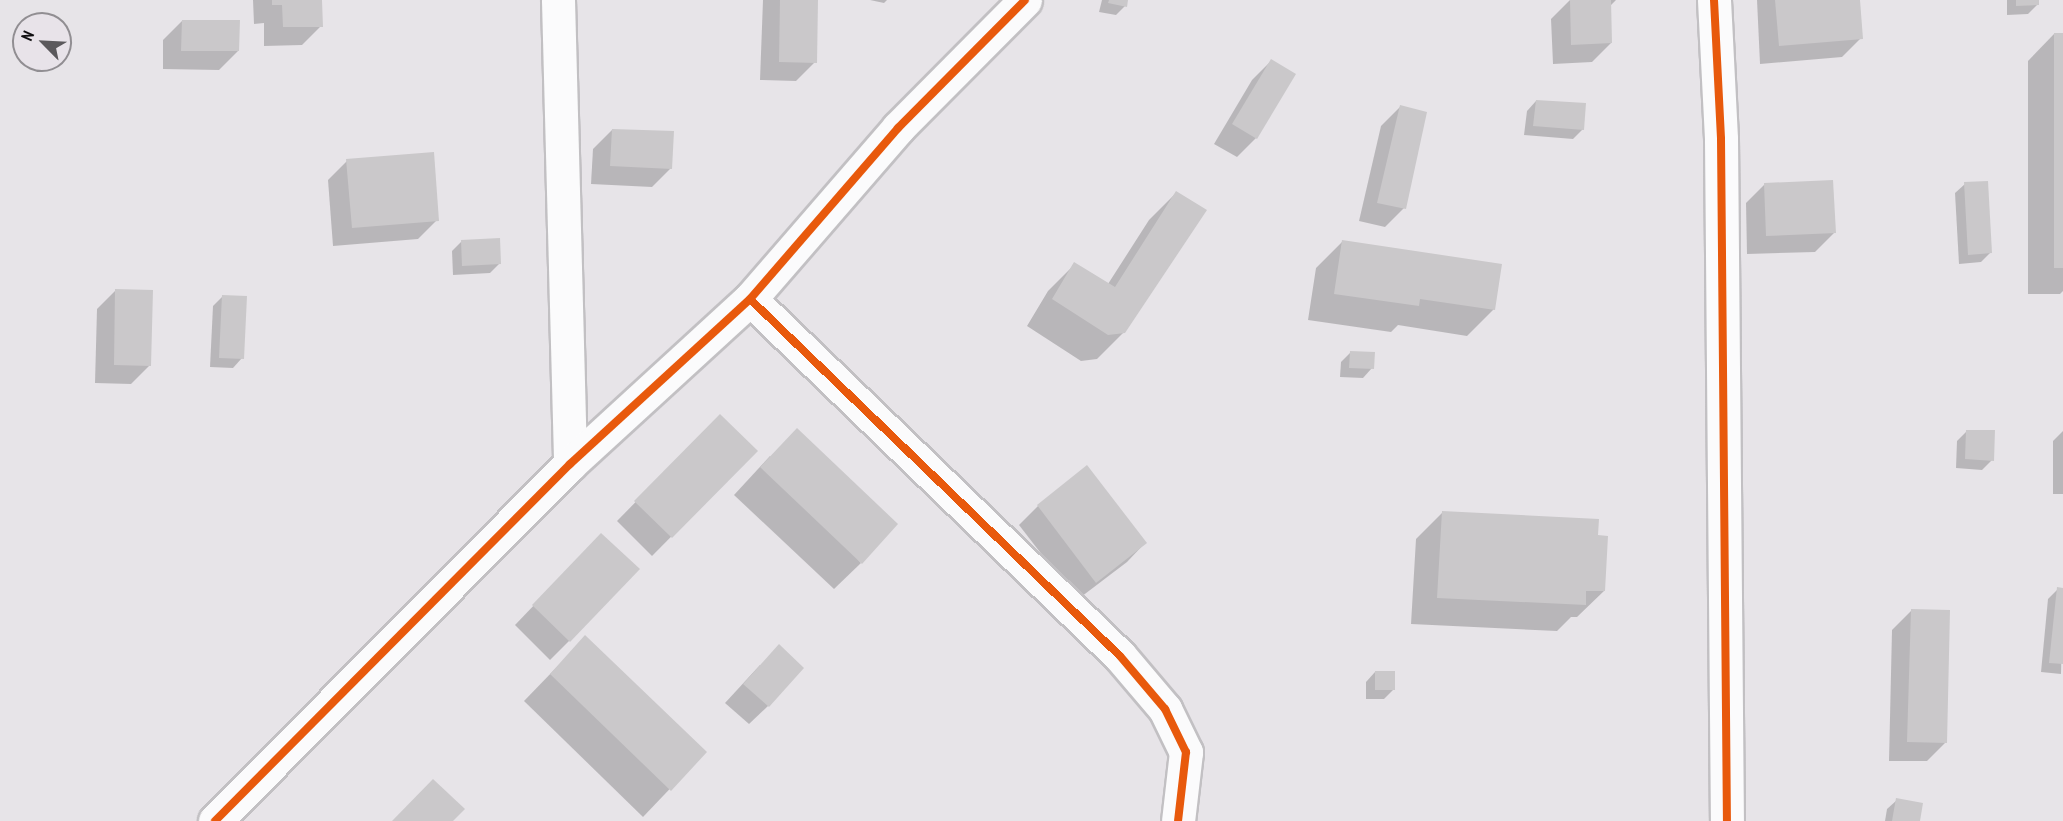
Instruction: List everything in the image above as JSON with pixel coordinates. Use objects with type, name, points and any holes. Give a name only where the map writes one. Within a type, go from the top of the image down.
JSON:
[{"type":"street","points":[[558,0],[570,464]]},
{"type":"street","points":[[215,821],[570,464],[750,299],[898,128],[1024,0]]},
{"type":"street","points":[[1714,0],[1721,139],[1726,821]]},
{"type":"street","points":[[750,299],[1120,656],[1165,709],[1186,752],[1178,821]]},
{"type":"building","points":[[272,0],[322,0],[323,27],[283,27],[282,5],[272,5]]},
{"type":"building","points":[[780,0],[818,0],[817,63],[779,62]]},
{"type":"building","points":[[1109,0],[1128,0],[1127,7],[1108,3]]},
{"type":"building","points":[[1570,0],[1611,0],[1612,43],[1571,45]]},
{"type":"building","points":[[1775,0],[1860,0],[1863,39],[1779,46]]},
{"type":"building","points":[[2016,0],[2039,0],[2039,5],[2016,6]]},
{"type":"building","points":[[182,20],[240,20],[239,51],[181,51]]},
{"type":"building","points":[[2054,33],[2063,33],[2063,268],[2054,268]]},
{"type":"building","points":[[1271,59],[1296,74],[1257,139],[1232,124]]},
{"type":"building","points":[[1536,100],[1586,103],[1584,130],[1533,126]]},
{"type":"building","points":[[1400,105],[1427,112],[1406,209],[1377,203]]},
{"type":"building","points":[[612,129],[674,131],[672,169],[610,166]]},
{"type":"building","points":[[434,152],[439,221],[352,228],[346,159]]},
{"type":"building","points":[[1833,180],[1836,233],[1766,236],[1764,183]]},
{"type":"building","points":[[1988,181],[1992,253],[1968,255],[1964,182]]},
{"type":"building","points":[[1176,191],[1207,210],[1125,333],[1108,335],[1052,299],[1074,262],[1115,287]]},
{"type":"building","points":[[500,238],[501,264],[462,266],[461,240]]},
{"type":"building","points":[[1342,240],[1502,264],[1495,310],[1420,299],[1419,306],[1334,294]]},
{"type":"building","points":[[115,289],[153,290],[151,366],[114,365]]},
{"type":"building","points":[[222,295],[247,296],[244,359],[219,358]]},
{"type":"building","points":[[1350,351],[1375,352],[1374,369],[1349,368]]},
{"type":"building","points":[[720,414],[758,451],[672,538],[634,501]]},
{"type":"building","points":[[797,428],[898,524],[862,564],[760,467]]},
{"type":"building","points":[[1966,430],[1995,430],[1994,461],[1965,459]]},
{"type":"building","points":[[1087,465],[1147,543],[1096,583],[1037,505]]},
{"type":"building","points":[[1442,511],[1599,519],[1598,535],[1608,536],[1605,591],[1586,591],[1586,605],[1437,598]]},
{"type":"building","points":[[601,533],[640,569],[570,642],[532,605]]},
{"type":"building","points":[[2057,587],[2063,588],[2063,664],[2049,663]]},
{"type":"building","points":[[1911,609],[1950,610],[1947,743],[1907,742]]},
{"type":"building","points":[[585,635],[707,752],[671,791],[550,674]]},
{"type":"building","points":[[779,644],[804,668],[769,707],[743,684]]},
{"type":"building","points":[[1375,671],[1395,671],[1395,690],[1375,690]]},
{"type":"building","points":[[433,779],[465,809],[453,821],[392,821]]},
{"type":"building","points":[[1896,798],[1923,803],[1920,821],[1892,821]]},
{"type":"cycle path","points":[[215,821],[570,464],[750,299],[898,128],[1025,0]]},
{"type":"cycle path","points":[[1714,0],[1721,139],[1727,821]]},
{"type":"cycle path","points":[[750,299],[1120,656],[1165,709],[1186,752],[1178,821]]}]
